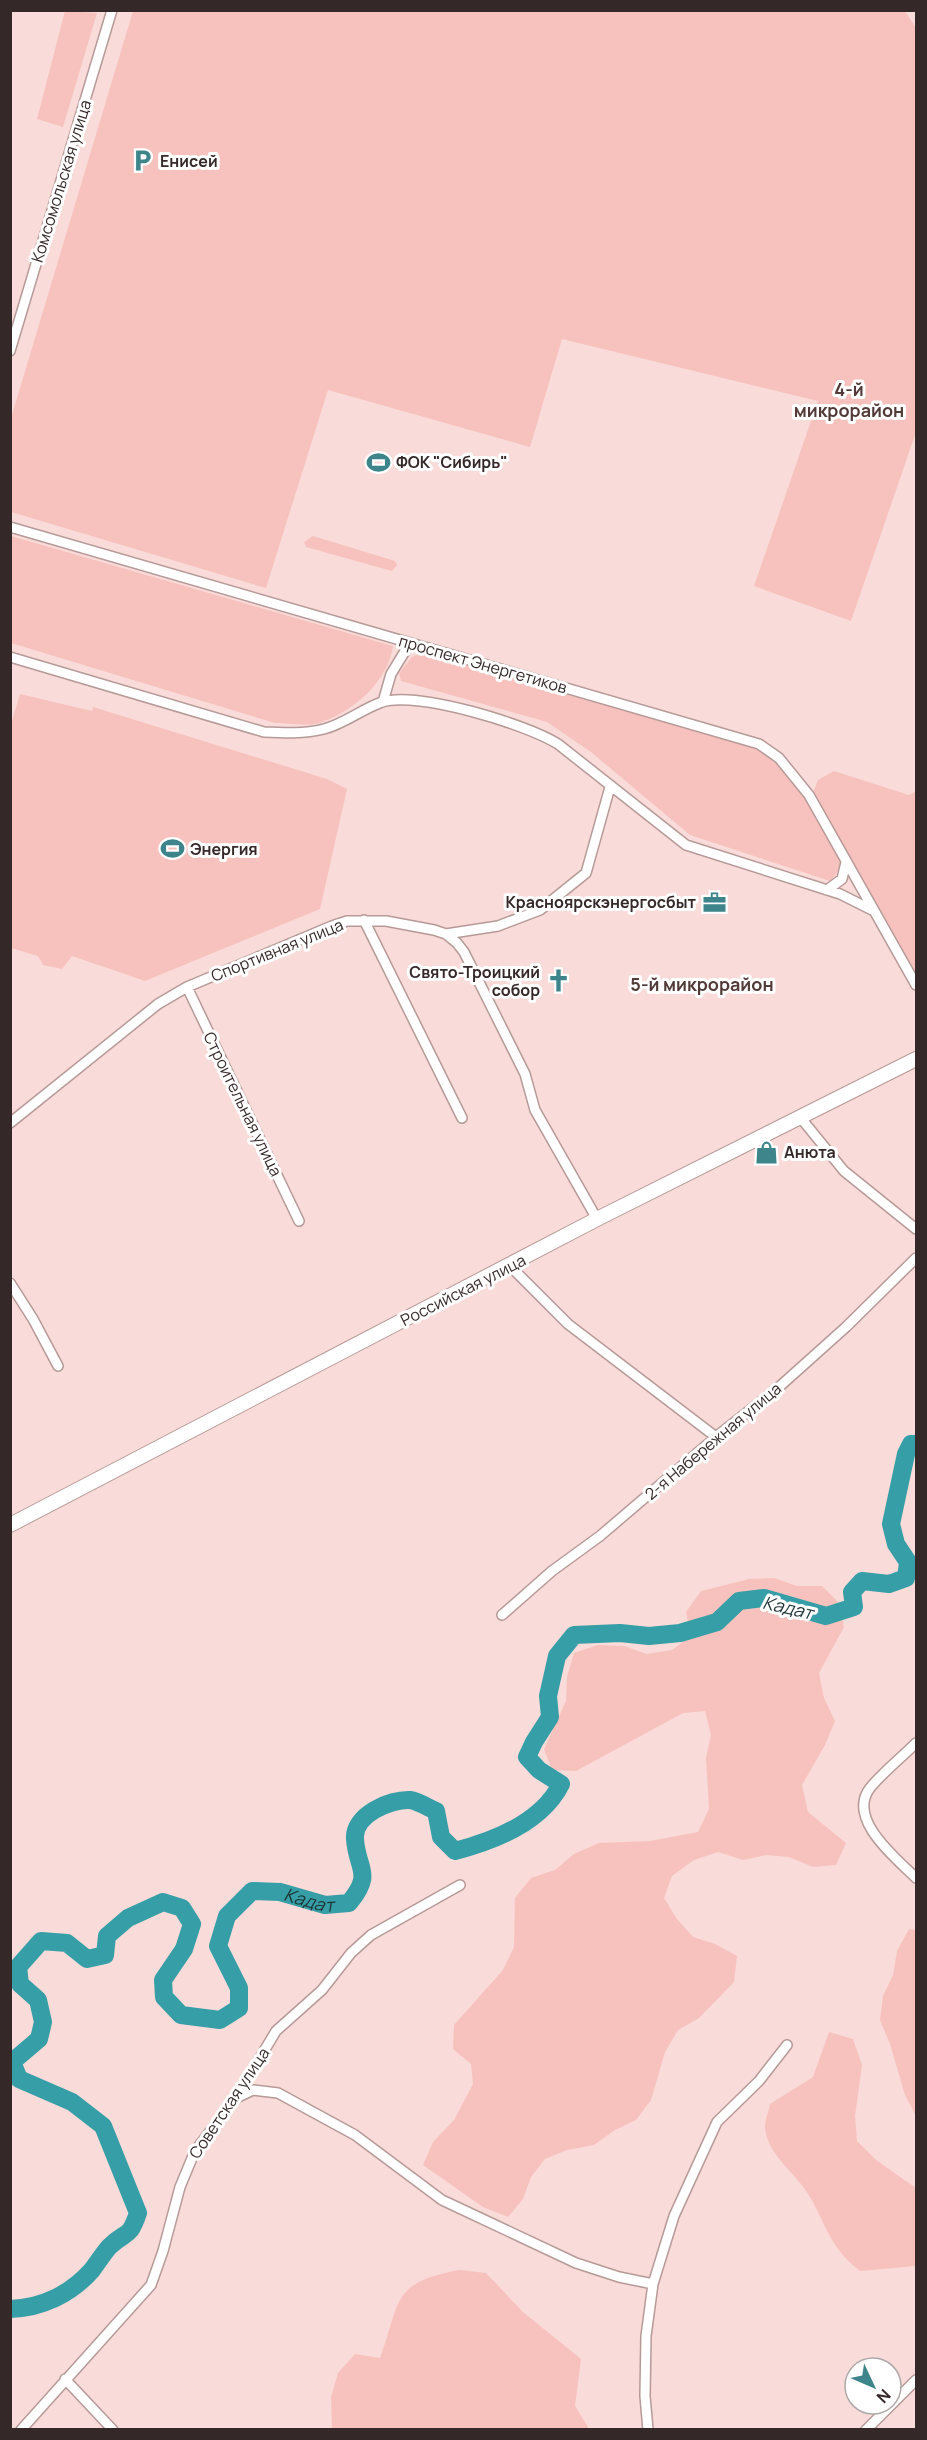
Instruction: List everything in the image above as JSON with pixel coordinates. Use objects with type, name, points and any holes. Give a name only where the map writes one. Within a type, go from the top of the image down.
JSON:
[{"type":"street","name":"Комсомольская улица","points":[[10,351],[112,10]]},
{"type":"street","name":"проспект Энергетиков","points":[[10,527],[759,744],[779,758],[793,773],[916,985]]},
{"type":"street","points":[[383,702],[391,674],[410,643]]},
{"type":"street","points":[[10,657],[264,732],[299,733],[325,729],[383,702],[416,700],[446,706],[543,735],[686,845],[827,890],[874,911]]},
{"type":"street","points":[[446,934],[498,926],[540,910],[586,873],[610,787]]},
{"type":"street","points":[[827,890],[842,879],[846,862]]},
{"type":"street","points":[[364,920],[462,1118]]},
{"type":"street","name":"Спортивная улица","points":[[10,1123],[158,1004],[186,987],[332,926],[364,920],[386,921],[446,934]]},
{"type":"street","points":[[446,934],[464,952],[525,1074],[536,1110],[597,1219]]},
{"type":"street","name":"Строительная улица","points":[[186,987],[299,1221]]},
{"type":"street","name":"Российская улица","points":[[10,1524],[597,1219],[916,1059]]},
{"type":"street","points":[[800,1117],[844,1171],[916,1229]]},
{"type":"street","name":"2-я Набережная улица","points":[[502,1615],[552,1571],[600,1536],[716,1437],[779,1387],[916,1258]]},
{"type":"street","points":[[510,1266],[568,1324],[716,1437]]},
{"type":"street","points":[[10,1283],[33,1318],[58,1365]]},
{"type":"street","points":[[916,1743],[869,1789],[863,1802],[870,1829],[916,1878]]},
{"type":"street","name":"Советская улица","points":[[21,2430],[151,2285],[187,2168],[208,2131],[236,2098],[276,2031],[322,1990],[351,1953],[372,1935],[460,1885]]},
{"type":"street","points":[[648,2430],[645,2396],[646,2336],[653,2284],[674,2216],[714,2128],[728,2110],[759,2081],[787,2045]]},
{"type":"street","points":[[236,2098],[253,2090],[278,2092],[355,2135],[442,2200],[576,2263],[619,2277],[653,2284]]},
{"type":"street","points":[[65,2379],[113,2430]]},
{"type":"street","points":[[866,2430],[916,2380]]},
{"type":"shaded area","points":[[65,11],[97,13],[63,127],[37,119]]},
{"type":"shaded area","points":[[133,11],[905,11],[916,28],[916,432],[851,621],[754,586],[818,401],[562,339],[530,447],[328,390],[266,588],[11,512],[11,418]]},
{"type":"shaded area","points":[[11,536],[393,646],[390,659],[368,693],[334,717],[312,724],[275,723],[11,643]]},
{"type":"shaded area","points":[[313,536],[395,561],[397,565],[392,571],[306,547],[304,542]]},
{"type":"shaded area","points":[[422,652],[758,748],[783,771],[813,811],[840,855],[840,866],[837,872],[830,881],[690,835],[591,752],[547,722],[401,681],[399,673],[412,657]]},
{"type":"shaded area","name":"Энергия","points":[[20,694],[92,711],[93,707],[327,779],[347,789],[320,909],[145,981],[72,956],[62,969],[43,965],[38,956],[11,948],[10,727]]},
{"type":"shaded area","points":[[834,771],[909,795],[916,791],[916,973],[813,793],[818,780]]},
{"type":"shaded area","points":[[774,1578],[797,1586],[822,1586],[839,1603],[844,1627],[819,1673],[824,1698],[835,1721],[825,1745],[802,1785],[808,1812],[846,1843],[836,1865],[813,1867],[789,1857],[766,1855],[743,1860],[718,1852],[694,1860],[672,1876],[664,1898],[677,1919],[693,1937],[715,1944],[737,1956],[734,1982],[699,2018],[678,2030],[665,2052],[651,2100],[636,2120],[615,2130],[594,2145],[567,2150],[545,2159],[531,2177],[523,2199],[508,2217],[483,2207],[423,2165],[433,2142],[454,2120],[473,2084],[471,2064],[453,2049],[454,2025],[503,1970],[514,1947],[515,1898],[531,1878],[555,1870],[574,1854],[599,1843],[650,1841],[698,1832],[709,1809],[706,1758],[711,1735],[705,1711],[683,1713],[576,1771],[552,1770],[544,1749],[566,1701],[567,1677],[574,1653],[598,1645],[624,1646],[647,1654],[672,1650],[691,1636],[686,1612],[701,1591],[749,1579]]},
{"type":"shaded area","points":[[909,1929],[916,1930],[916,2116],[905,2095],[890,2044],[880,2020],[883,1996],[893,1975],[897,1951]]},
{"type":"shaded area","points":[[829,2032],[853,2039],[862,2065],[855,2116],[857,2141],[876,2160],[916,2188],[916,2266],[860,2271],[839,2250],[812,2200],[774,2152],[766,2136],[765,2124],[770,2104],[813,2077]]},
{"type":"shaded area","points":[[459,2270],[486,2273],[523,2312],[581,2359],[575,2406],[588,2427],[587,2429],[332,2429],[331,2397],[338,2373],[355,2354],[380,2358],[396,2309],[401,2298],[409,2289],[421,2281]]},
{"type":"waterway","name":"Кадат","points":[[10,2309],[44,2303],[75,2286],[92,2270],[109,2247],[129,2231],[138,2213],[103,2126],[72,2102],[19,2079],[12,2062],[39,2039],[43,2022],[38,2000],[20,1984],[18,1967],[41,1941],[67,1943],[87,1959],[105,1955],[107,1936],[128,1918],[163,1902],[182,1908],[192,1924],[184,1949],[163,1980],[164,1997],[181,2015],[220,2020],[239,2008],[239,1988],[218,1946],[227,1916],[252,1891],[280,1892],[325,1905],[349,1903],[357,1893],[362,1878],[356,1849],[356,1830],[366,1816],[374,1810],[393,1802],[410,1800],[436,1811],[441,1837],[455,1851],[485,1842],[516,1828],[542,1809],[561,1784],[539,1770],[527,1757],[550,1717],[548,1696],[557,1656],[574,1635],[620,1633],[649,1636],[680,1633],[717,1622],[739,1601],[764,1598],[826,1616],[854,1607],[852,1592],[862,1581],[889,1584],[906,1578],[908,1562],[896,1544],[891,1524],[906,1454],[911,1444],[916,1444]]},
{"type":"place","name":"Енисей","points":[[142,161]]},
{"type":"place","name":"ФОК \"Сибирь\"","points":[[378,462]]},
{"type":"place","name":"Энергия","points":[[172,849]]},
{"type":"place","name":"Красноярскэнергосбыт","points":[[714,902]]},
{"type":"place","name":"Свято-Троицкий собор","points":[[558,981]]},
{"type":"place","name":"Анюта","points":[[766,1152]]},
{"type":"district","name":"4-й микрорайон","points":[[849,399]]},
{"type":"district","name":"5-й микрорайон","points":[[702,984]]}]
